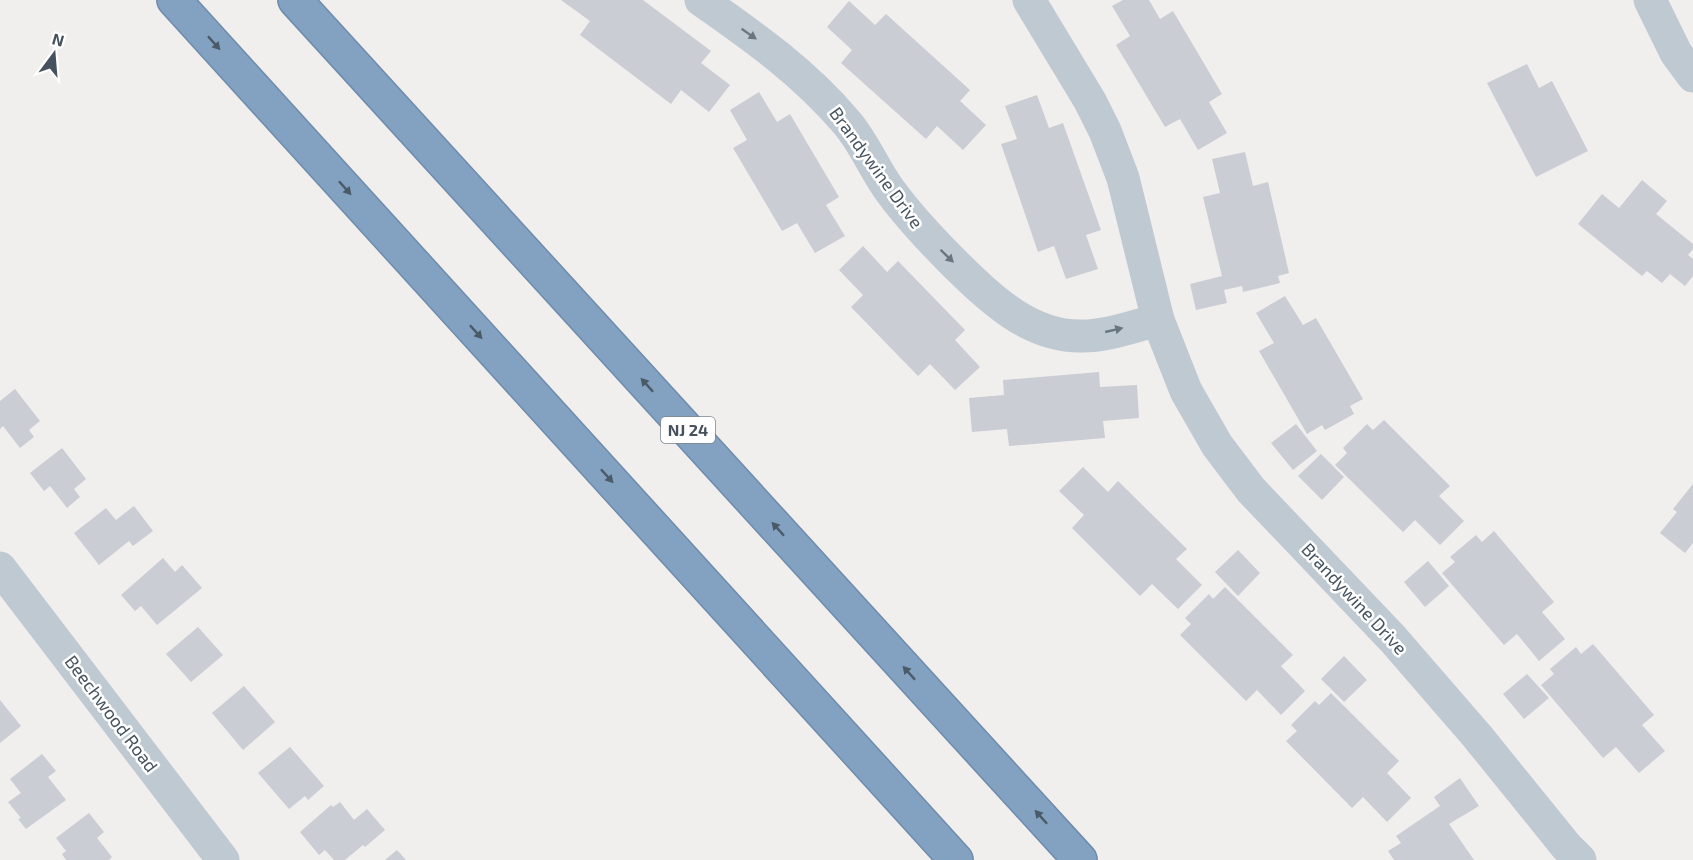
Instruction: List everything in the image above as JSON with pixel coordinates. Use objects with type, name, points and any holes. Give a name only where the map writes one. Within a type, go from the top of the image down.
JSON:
[{"type":"highway","points":[[174,0],[956,860]]},
{"type":"highway","name":"NJ 24","points":[[296,0],[1080,860]]},
{"type":"street","name":"Brandywine Drive","points":[[701,0],[777,54],[819,91],[849,125],[890,191],[921,230],[994,301],[1025,322],[1058,334],[1092,335],[1158,320]]},
{"type":"street","name":"Brandywine Drive","points":[[1029,0],[1106,131],[1123,178],[1158,320],[1186,391],[1217,445],[1251,490],[1393,639],[1478,736],[1566,846],[1580,860],[1594,860]]},
{"type":"street","points":[[1650,0],[1677,53],[1693,76]]},
{"type":"street","name":"Beechwood Road","points":[[0,568],[223,860]]},
{"type":"building","points":[[561,0],[643,0],[711,51],[701,63],[730,85],[709,112],[681,90],[671,104],[580,35],[590,21]]},
{"type":"building","points":[[1123,0],[1149,0],[1160,19],[1173,11],[1222,94],[1209,102],[1227,133],[1198,150],[1180,119],[1165,127],[1116,45],[1130,36],[1112,6]]},
{"type":"building","points":[[849,1],[875,25],[886,14],[970,90],[960,101],[986,125],[963,150],[937,126],[926,139],[841,63],[852,50],[827,27]]},
{"type":"building","points":[[1527,64],[1539,88],[1552,81],[1588,151],[1536,177],[1487,83]]},
{"type":"building","points":[[759,92],[777,122],[790,114],[839,197],[826,205],[845,236],[815,253],[797,223],[782,231],[733,148],[747,140],[730,110]]},
{"type":"building","points":[[1037,95],[1049,128],[1063,123],[1101,230],[1086,235],[1098,269],[1066,279],[1054,246],[1038,252],[1001,144],[1017,139],[1005,106]]},
{"type":"building","points":[[1245,152],[1253,186],[1268,182],[1289,273],[1278,276],[1280,283],[1243,292],[1242,286],[1224,290],[1227,303],[1196,310],[1190,284],[1222,276],[1203,197],[1220,193],[1212,159]]},
{"type":"building","points":[[1642,180],[1667,201],[1656,214],[1693,244],[1693,249],[1688,255],[1693,259],[1693,276],[1685,286],[1670,274],[1662,283],[1647,271],[1642,276],[1578,224],[1602,194],[1619,208]]},
{"type":"building","points":[[863,246],[887,272],[898,261],[965,330],[955,340],[980,367],[955,390],[930,364],[918,376],[851,307],[863,295],[839,270]]},
{"type":"building","points":[[1285,296],[1303,325],[1316,318],[1363,399],[1350,406],[1354,414],[1325,430],[1322,425],[1307,434],[1259,351],[1274,343],[1256,313]]},
{"type":"building","points":[[1099,372],[1100,387],[1137,385],[1139,418],[1103,421],[1105,438],[1009,446],[1007,429],[972,432],[969,398],[1004,395],[1003,380]]},
{"type":"building","points":[[15,389],[40,421],[29,430],[34,437],[20,448],[3,426],[0,429],[0,401]]},
{"type":"building","points":[[1384,420],[1450,486],[1439,496],[1464,521],[1440,545],[1415,520],[1403,532],[1335,465],[1347,453],[1343,448],[1367,424],[1373,430]]},
{"type":"building","points":[[1296,424],[1317,451],[1293,470],[1271,443]]},
{"type":"building","points":[[62,448],[86,479],[74,489],[80,497],[67,508],[50,486],[44,491],[30,473]]},
{"type":"building","points":[[1321,454],[1344,477],[1322,500],[1298,476]]},
{"type":"building","points":[[1083,467],[1108,492],[1118,481],[1187,549],[1176,559],[1202,585],[1178,609],[1152,584],[1140,596],[1072,528],[1084,515],[1059,491]]},
{"type":"building","points":[[1693,484],[1693,543],[1685,553],[1660,533],[1677,512],[1673,509]]},
{"type":"building","points":[[134,506],[153,531],[133,546],[129,541],[99,565],[74,533],[106,508],[116,520]]},
{"type":"building","points":[[1494,531],[1554,602],[1542,612],[1565,639],[1539,661],[1517,634],[1504,645],[1442,573],[1455,562],[1450,557],[1476,535],[1482,542]]},
{"type":"building","points":[[1238,550],[1260,573],[1238,596],[1215,572]]},
{"type":"building","points":[[163,558],[175,572],[182,565],[202,588],[157,625],[141,606],[135,611],[121,595]]},
{"type":"building","points":[[1428,561],[1449,586],[1425,607],[1404,582]]},
{"type":"building","points":[[1225,587],[1293,655],[1281,666],[1305,691],[1281,715],[1257,690],[1246,701],[1180,635],[1191,624],[1185,618],[1209,594],[1213,599]]},
{"type":"building","points":[[198,627],[223,655],[191,682],[166,654]]},
{"type":"building","points":[[1593,644],[1654,715],[1642,725],[1665,751],[1639,773],[1616,747],[1603,758],[1541,685],[1554,674],[1550,669],[1576,647],[1581,654]]},
{"type":"building","points":[[1344,656],[1367,680],[1344,702],[1321,679]]},
{"type":"building","points":[[1527,674],[1549,698],[1524,719],[1503,694]]},
{"type":"building","points":[[244,686],[275,722],[243,750],[212,713]]},
{"type":"building","points":[[1331,693],[1399,761],[1387,773],[1411,798],[1387,822],[1363,797],[1352,808],[1286,741],[1297,731],[1291,725],[1315,701],[1319,705]]},
{"type":"building","points":[[0,700],[21,726],[0,743]]},
{"type":"building","points":[[290,747],[324,786],[308,800],[305,796],[289,809],[258,773]]},
{"type":"building","points":[[42,754],[56,771],[48,777],[66,800],[26,829],[18,819],[21,818],[8,802],[21,793],[10,779]]},
{"type":"building","points":[[1460,778],[1479,806],[1449,824],[1474,860],[1394,860],[1388,851],[1401,843],[1396,836],[1440,806],[1434,797]]},
{"type":"building","points":[[340,802],[354,820],[367,809],[385,830],[345,860],[334,860],[325,850],[319,855],[300,832],[331,805],[333,807]]},
{"type":"building","points":[[89,813],[104,832],[97,838],[112,857],[109,860],[66,860],[62,854],[66,851],[56,838]]},
{"type":"building","points":[[397,850],[406,860],[385,860]]}]
